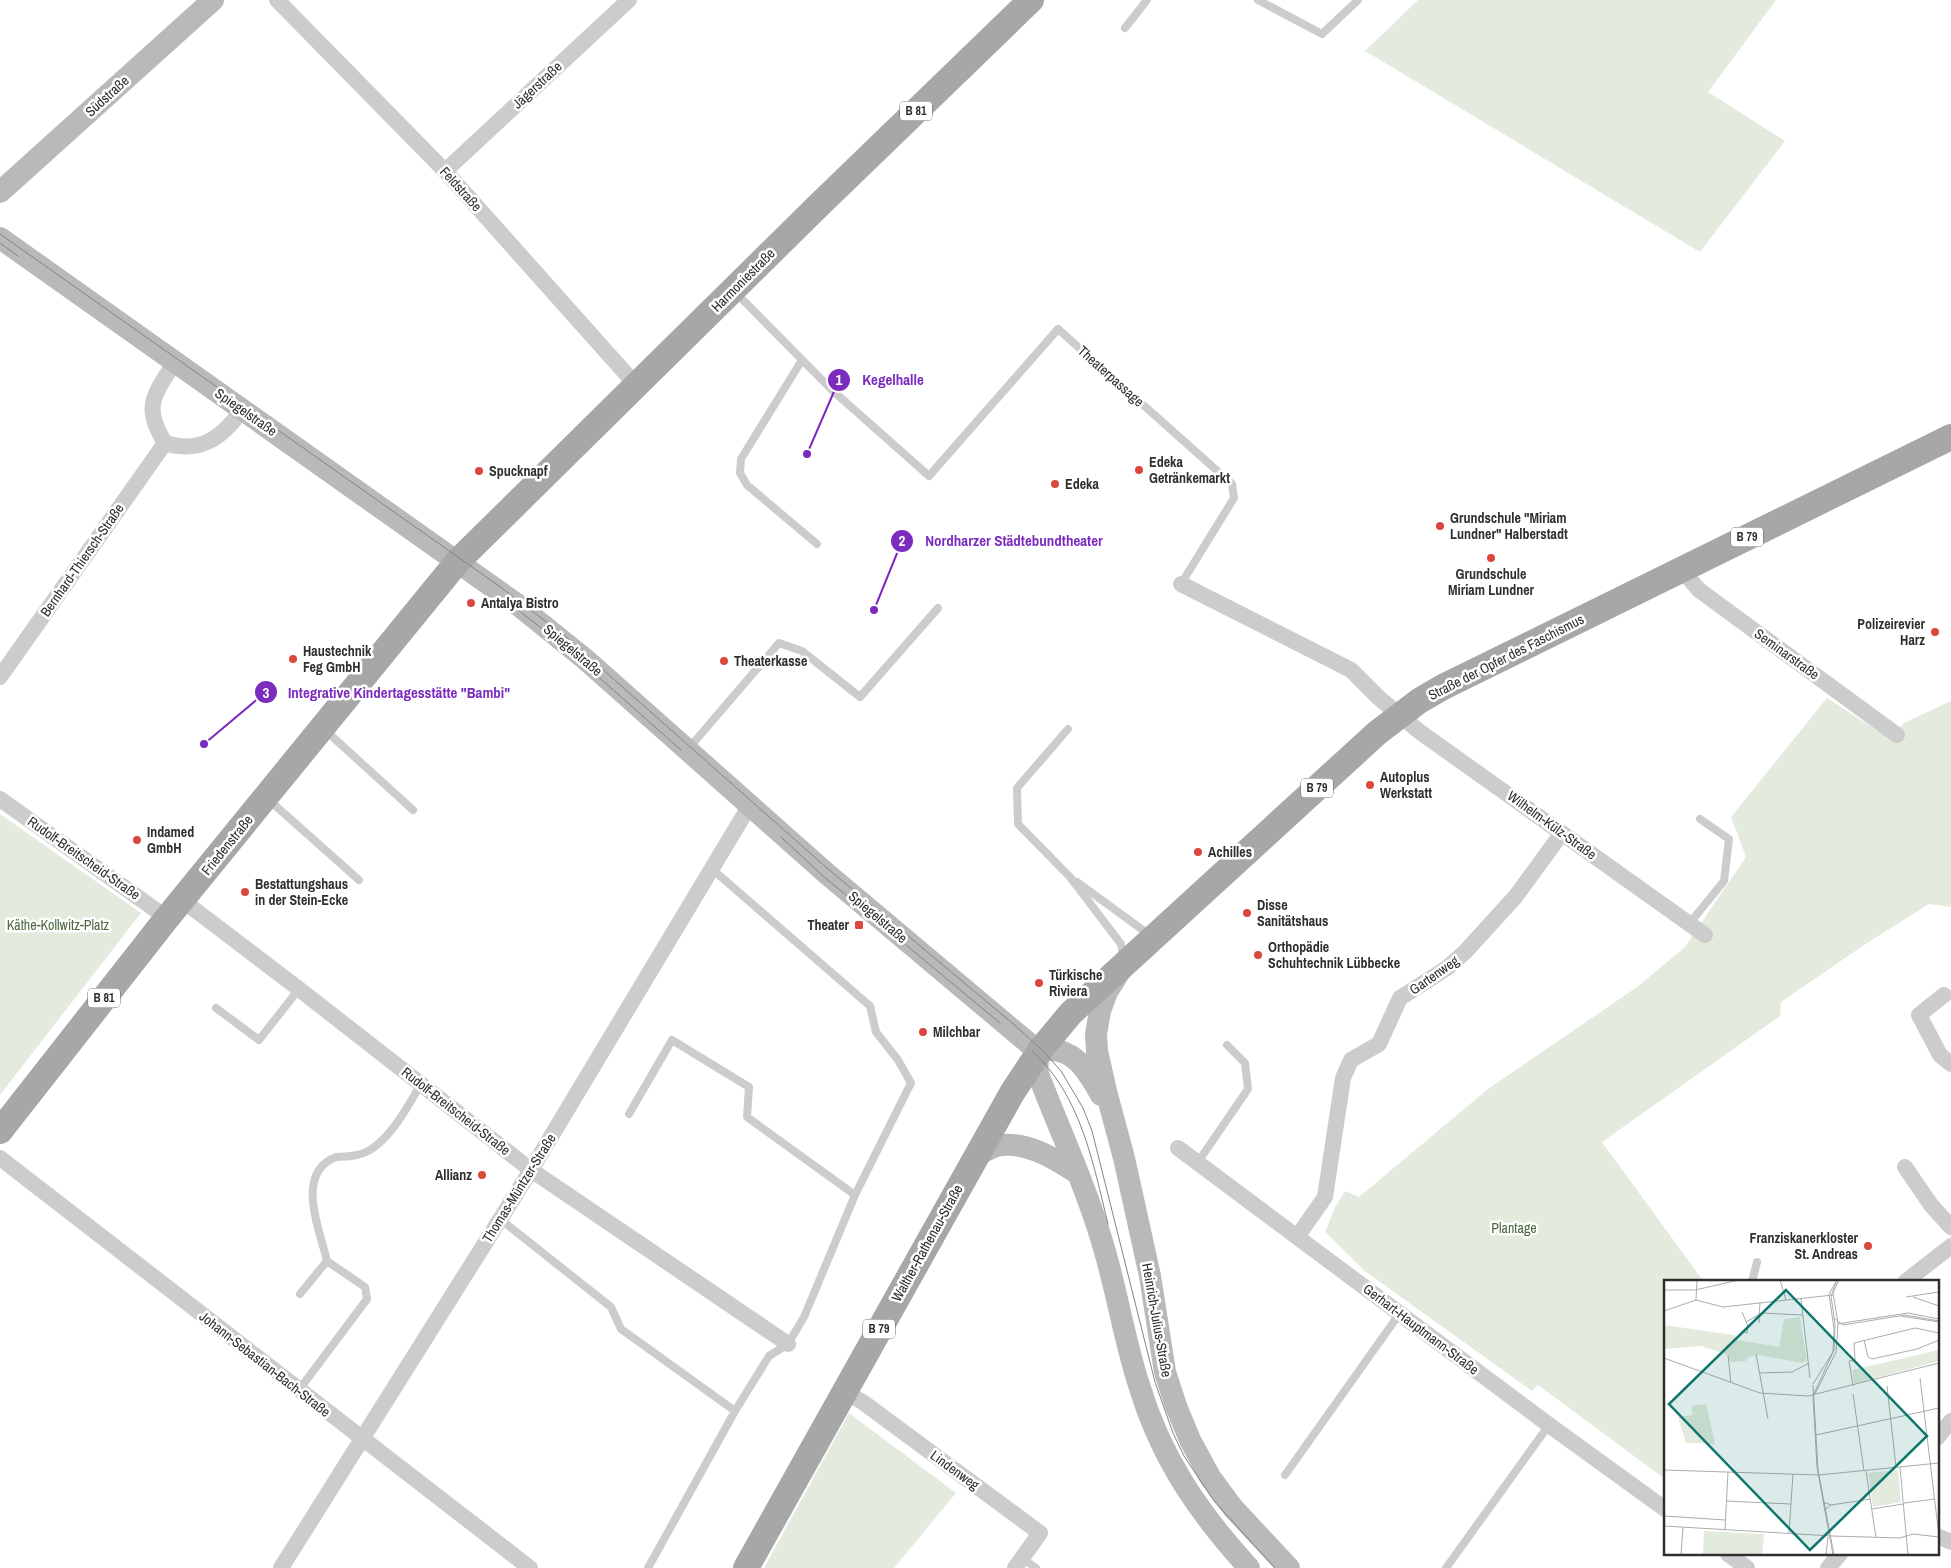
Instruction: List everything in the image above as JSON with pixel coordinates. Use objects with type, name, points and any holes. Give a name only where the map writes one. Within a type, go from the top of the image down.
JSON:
[{"type":"main road","name":"Harmoniestraße","points":[[458,561],[1031,0]]},
{"type":"main road","name":"Straße der Opfer des Faschismus","points":[[1039,1052],[1071,1013],[1363,745],[1400,715],[1443,687],[1951,437]]},
{"type":"main road","name":"Friedenstraße","points":[[0,1131],[175,909],[458,561]]},
{"type":"main road","name":"Walther-Rathenau-Straße","points":[[746,1568],[978,1154],[1039,1052]]},
{"type":"street","name":"Südstraße","points":[[0,192],[213,0]]},
{"type":"street","name":"Feldstraße","points":[[277,0],[445,171],[636,385]]},
{"type":"street","name":"Jägerstraße","points":[[445,171],[629,0]]},
{"type":"street","name":"Spiegelstraße","points":[[0,238],[497,588],[561,639],[826,873],[1039,1052]]},
{"type":"street","points":[[175,362],[154,396],[152,414],[165,443],[178,447],[195,447],[210,442],[242,410]]},
{"type":"street","name":"Bernhard-Thiersch-Straße","points":[[0,677],[165,443]]},
{"type":"street","name":"Seminarstraße","points":[[1681,569],[1699,590],[1897,735]]},
{"type":"street","name":"Theaterpassage","points":[[1181,584],[1351,670],[1378,698],[1400,715]]},
{"type":"street","name":"Wilhelm-Külz-Straße","points":[[1400,715],[1705,935]]},
{"type":"street","name":"Rudolf-Breitscheid-Straße","points":[[0,799],[299,989],[531,1170],[788,1344]]},
{"type":"street","name":"Thomas-Müntzer-Straße","points":[[281,1568],[531,1170],[750,805]]},
{"type":"street","name":"Gartenweg","points":[[1298,1237],[1325,1197],[1343,1078],[1351,1060],[1379,1044],[1400,998],[1447,968],[1465,952],[1516,896],[1562,832]]},
{"type":"street","name":"Heinrich-Julius-Straße","points":[[1125,964],[1107,992],[1100,1011],[1096,1034],[1097,1051],[1150,1276],[1165,1372],[1190,1440],[1210,1477],[1233,1508],[1289,1568]]},
{"type":"street","points":[[1944,995],[1919,1015],[1940,1055],[1951,1064]]},
{"type":"street","name":"Heinrich-Julius-Straße","points":[[1039,1052],[1053,1049],[1062,1050],[1072,1056],[1093,1082],[1116,1127]]},
{"type":"street","points":[[1039,1052],[1037,1070],[1040,1080],[1100,1234],[1138,1383],[1156,1432],[1168,1458],[1193,1501],[1249,1568]]},
{"type":"street","points":[[978,1154],[995,1146],[1015,1144],[1043,1154],[1077,1173]]},
{"type":"street","name":"Gerhart-Hauptmann-Straße","points":[[1178,1148],[1549,1425],[1664,1508]]},
{"type":"street","name":"Johann-Sebastian-Bach-Straße","points":[[0,1158],[362,1440],[530,1568]]},
{"type":"street","points":[[1904,1167],[1931,1205],[1951,1227]]},
{"type":"street","points":[[1908,1280],[1951,1246]]},
{"type":"street","name":"Lindenweg","points":[[844,1391],[864,1403],[1040,1533],[1018,1563]]},
{"type":"street","points":[[1938,1437],[1951,1421]]},
{"type":"street","points":[[1938,1536],[1951,1542]]},
{"type":"street","points":[[1731,1556],[1747,1568]]},
{"type":"street","points":[[1828,1568],[1838,1556]]},
{"type":"lane","points":[[1125,28],[1147,0]]},
{"type":"lane","points":[[1258,0],[1322,34],[1358,0]]},
{"type":"lane","name":"Theaterpassage","points":[[733,290],[832,390],[929,476],[1058,329],[1232,484],[1234,498],[1181,584]]},
{"type":"lane","points":[[802,360],[741,459],[740,473],[747,485],[817,544]]},
{"type":"lane","points":[[688,750],[779,643],[802,652],[860,697],[938,608]]},
{"type":"lane","points":[[322,728],[413,810]]},
{"type":"lane","points":[[1068,729],[1017,788],[1018,824],[1070,877],[1121,944],[1125,964]]},
{"type":"lane","points":[[265,797],[359,880]]},
{"type":"lane","points":[[1689,924],[1724,881],[1729,839],[1700,819]]},
{"type":"lane","points":[[648,1568],[769,1356],[788,1344],[804,1316],[855,1195],[911,1083],[898,1060],[876,1032],[870,1006],[712,868]]},
{"type":"lane","points":[[1070,877],[1154,938]]},
{"type":"lane","points":[[216,1008],[259,1040],[299,989]]},
{"type":"lane","points":[[629,1114],[672,1040],[749,1088],[747,1117],[855,1195]]},
{"type":"lane","points":[[1198,1162],[1248,1089],[1246,1062],[1227,1045]]},
{"type":"lane","points":[[299,1390],[367,1299],[364,1287],[327,1260],[314,1214],[312,1192],[316,1174],[324,1165],[337,1157],[352,1156],[372,1149],[386,1136],[405,1111],[421,1084]]},
{"type":"lane","points":[[500,1219],[611,1307],[622,1329],[736,1411]]},
{"type":"lane","points":[[300,1294],[327,1260]]},
{"type":"lane","points":[[1752,1280],[1757,1262]]},
{"type":"lane","points":[[1285,1475],[1400,1313]]},
{"type":"lane","points":[[1446,1568],[1549,1425]]},
{"type":"lane","name":"Lindenweg","points":[[1018,1563],[1036,1568]]},
{"type":"green space","points":[[1418,0],[1776,0],[1708,92],[1785,141],[1700,252],[1365,51]]},
{"type":"green space","name":"Plantage","points":[[1827,698],[1889,738],[1904,723],[1951,701],[1951,907],[1929,904],[1864,945],[1781,1002],[1780,1016],[1602,1142],[1703,1280],[1664,1280],[1664,1478],[1538,1385],[1532,1391],[1366,1272],[1325,1232],[1335,1207],[1345,1191],[1359,1197],[1488,1089],[1637,987],[1684,948],[1746,857],[1731,817]]},
{"type":"green space","name":"Käthe-Kollwitz-Platz","points":[[0,814],[141,913],[0,1095]]},
{"type":"green space","points":[[849,1413],[956,1493],[894,1568],[764,1568]]},
{"type":"tram line","points":[[0,234],[499,586],[565,636],[828,869],[1043,1051],[1061,1071],[1083,1108],[1092,1131],[1155,1382],[1173,1433],[1184,1456],[1214,1501],[1275,1568]]},
{"type":"tram line","points":[[0,243],[18,256]]},
{"type":"tram line","points":[[504,599],[559,642],[681,750]]},
{"type":"tram line","points":[[781,837],[823,876],[1000,1023]]},
{"type":"tram line","points":[[1032,1051],[1049,1069],[1074,1109],[1097,1177],[1108,1224]]},
{"type":"place","name":"Kegelhalle","points":[[807,454]]},
{"type":"place","name":"Edeka Getränkemarkt","points":[[1139,470]]},
{"type":"place","name":"Spucknapf","points":[[479,471]]},
{"type":"place","name":"Edeka","points":[[1055,484]]},
{"type":"place","name":"Grundschule \"Miriam Lundner\" Halberstadt","points":[[1440,526]]},
{"type":"place","name":"Grundschule Miriam Lundner","points":[[1491,558]]},
{"type":"place","name":"Antalya Bistro","points":[[471,603]]},
{"type":"place","name":"Nordharzer Städtebundtheater","points":[[874,610]]},
{"type":"place","name":"Polizeirevier Harz","points":[[1935,632]]},
{"type":"place","name":"Haustechnik Feg GmbH","points":[[293,659]]},
{"type":"place","name":"Theaterkasse","points":[[724,661]]},
{"type":"place","name":"Integrative Kindertagesstätte \"Bambi\"","points":[[204,744]]},
{"type":"place","name":"Autoplus Werkstatt","points":[[1370,785]]},
{"type":"place","name":"Indamed GmbH","points":[[137,840]]},
{"type":"place","name":"Achilles","points":[[1198,852]]},
{"type":"place","name":"Bestattungshaus in der Stein-Ecke","points":[[245,892]]},
{"type":"place","name":"Disse Sanitätshaus","points":[[1247,913]]},
{"type":"place","name":"Theater","points":[[859,925]]},
{"type":"place","name":"Orthopädie Schuhtechnik Lübbecke","points":[[1258,955]]},
{"type":"place","name":"Türkische Riviera","points":[[1039,983]]},
{"type":"place","name":"Milchbar","points":[[923,1032]]},
{"type":"place","name":"Allianz","points":[[482,1175]]},
{"type":"place","name":"Franziskanerkloster St. Andreas","points":[[1868,1246]]}]
